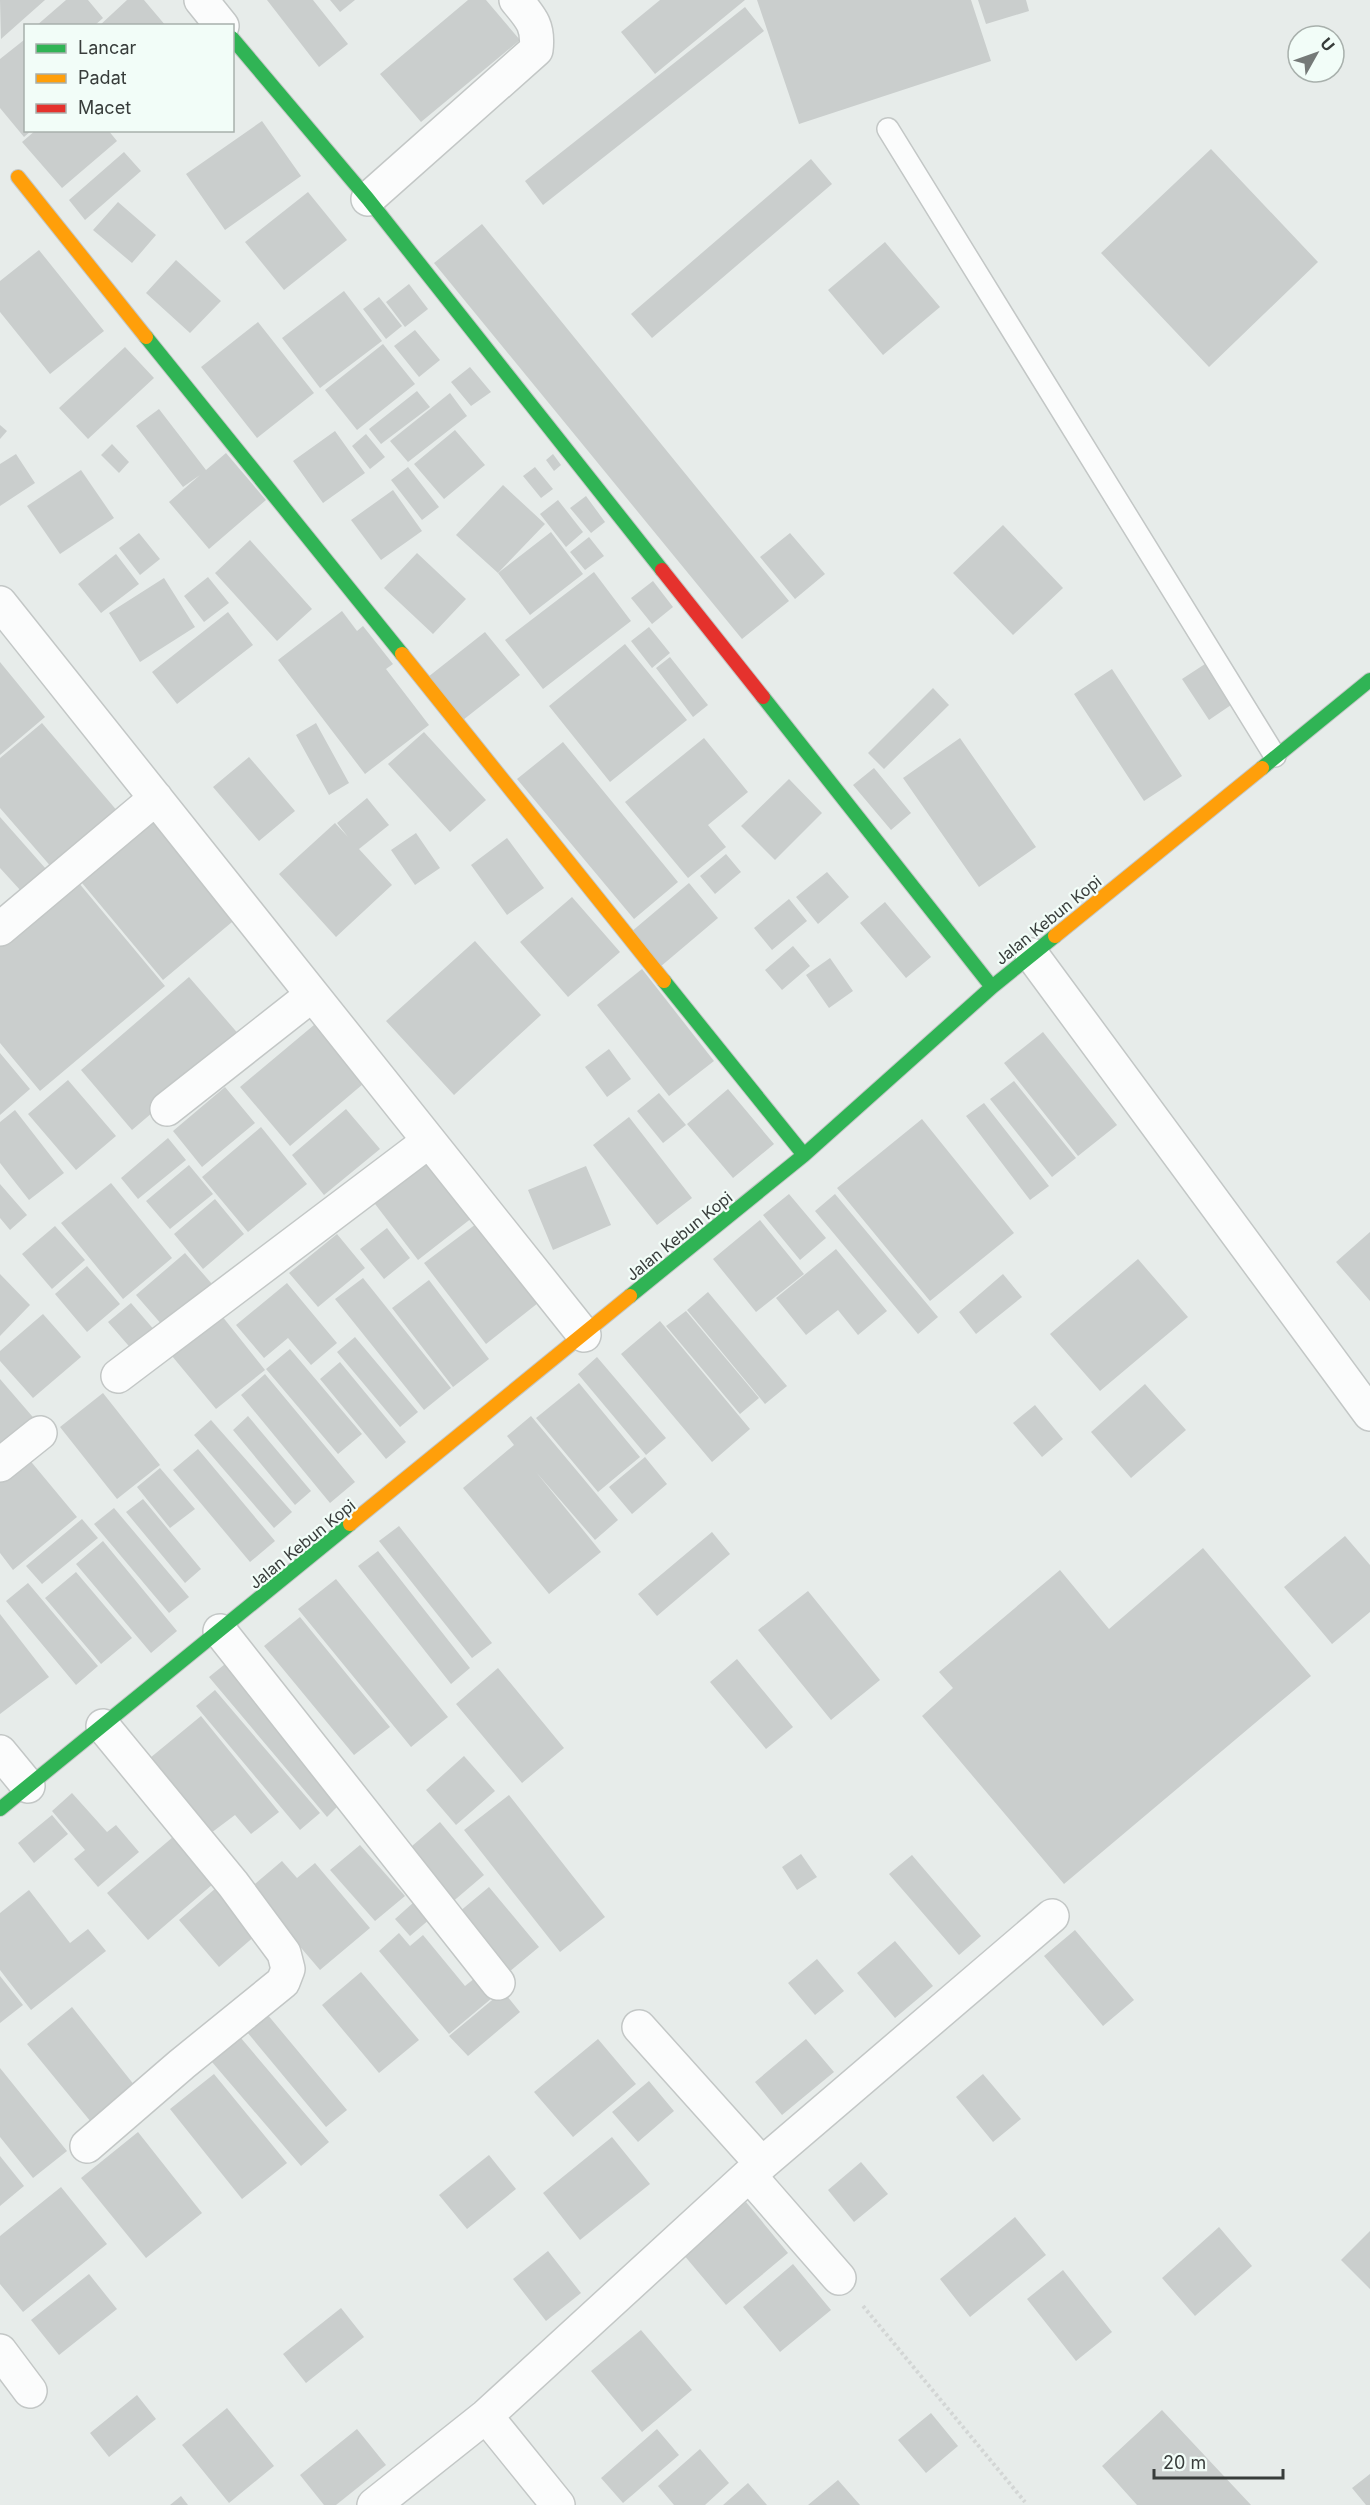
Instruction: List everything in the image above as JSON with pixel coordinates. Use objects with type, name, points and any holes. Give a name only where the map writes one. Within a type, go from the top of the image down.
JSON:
[{"type":"street","points":[[201,0],[220,24]]},
{"type":"street","points":[[368,199],[536,50],[538,34],[531,18],[516,0]]},
{"type":"street","points":[[234,40],[368,199],[992,987]]},
{"type":"street","points":[[18,177],[804,1155]]},
{"type":"street","points":[[2,611],[156,798],[584,1335]]},
{"type":"street","name":"Jalan Kebun Kopi","points":[[0,1809],[804,1155],[992,987],[1370,680]]},
{"type":"street","points":[[0,929],[156,798]]},
{"type":"street","points":[[1032,955],[1370,1414]]},
{"type":"street","points":[[167,1109],[312,995]]},
{"type":"street","points":[[118,1376],[429,1141]]},
{"type":"street","points":[[0,1465],[40,1433]]},
{"type":"street","points":[[220,1631],[498,1983]]},
{"type":"street","points":[[87,2146],[182,2064],[283,1982],[288,1969],[284,1953],[233,1884],[103,1726]]},
{"type":"street","points":[[0,1752],[28,1786]]},
{"type":"street","points":[[374,2505],[486,2416],[755,2169],[1052,1916]]},
{"type":"street","points":[[639,2027],[755,2169],[839,2278]]},
{"type":"street","points":[[0,2352],[30,2391]]},
{"type":"street","points":[[486,2416],[558,2505]]},
{"type":"lane","points":[[888,129],[1275,756]]},
{"type":"path","points":[[839,2278],[1025,2502]]},
{"type":"building","points":[[0,0],[45,0],[1,39]]},
{"type":"building","points":[[66,0],[88,0],[103,18],[96,24],[38,24]]},
{"type":"building","points":[[127,0],[144,0],[164,24],[101,24]]},
{"type":"building","points":[[267,0],[313,0],[348,44],[319,67]]},
{"type":"building","points":[[330,0],[355,0],[340,12]]},
{"type":"building","points":[[468,0],[486,0],[520,40],[421,122],[380,74]]},
{"type":"building","points":[[660,0],[745,0],[655,74],[621,32]]},
{"type":"building","points":[[757,0],[971,0],[991,61],[799,124]]},
{"type":"building","points":[[978,0],[1026,0],[1029,11],[986,24]]},
{"type":"building","points":[[745,7],[764,31],[543,205],[525,181]]},
{"type":"building","points":[[24,40],[24,132],[30,132],[24,137],[0,108],[0,59]]},
{"type":"building","points":[[262,121],[301,176],[225,230],[186,174]]},
{"type":"building","points":[[34,132],[110,132],[117,141],[62,188],[22,142]]},
{"type":"building","points":[[1211,149],[1318,262],[1209,367],[1101,253]]},
{"type":"building","points":[[124,152],[141,171],[85,220],[69,200]]},
{"type":"building","points":[[811,159],[832,184],[652,338],[631,314]]},
{"type":"building","points":[[308,192],[347,240],[284,290],[245,242]]},
{"type":"building","points":[[118,202],[156,235],[132,263],[93,230]]},
{"type":"building","points":[[482,224],[789,601],[742,639],[434,263]]},
{"type":"building","points":[[885,242],[940,307],[883,355],[828,290]]},
{"type":"building","points":[[39,250],[104,331],[50,374],[0,312],[0,281]]},
{"type":"building","points":[[176,260],[221,301],[190,333],[146,293]]},
{"type":"building","points":[[409,284],[428,309],[405,327],[386,302]]},
{"type":"building","points":[[344,291],[382,341],[320,388],[282,338]]},
{"type":"building","points":[[379,297],[402,326],[386,339],[363,309]]},
{"type":"building","points":[[258,322],[314,393],[257,438],[201,367]]},
{"type":"building","points":[[415,330],[440,360],[419,377],[394,346]]},
{"type":"building","points":[[383,344],[415,384],[357,430],[325,390]]},
{"type":"building","points":[[125,347],[154,378],[88,439],[59,408]]},
{"type":"building","points":[[470,367],[491,392],[471,406],[451,382]]},
{"type":"building","points":[[417,391],[430,407],[381,444],[369,429]]},
{"type":"building","points":[[450,393],[467,416],[408,462],[390,441]]},
{"type":"building","points":[[159,409],[206,470],[226,453],[266,500],[209,549],[169,502],[200,475],[183,487],[136,426]]},
{"type":"building","points":[[0,425],[7,431],[0,439]]},
{"type":"building","points":[[455,430],[485,465],[444,499],[414,464]]},
{"type":"building","points":[[335,431],[365,473],[323,503],[293,461]]},
{"type":"building","points":[[366,434],[385,457],[370,469],[352,446]]},
{"type":"building","points":[[112,444],[129,462],[119,473],[101,455]]},
{"type":"building","points":[[16,454],[35,483],[0,506],[0,464]]},
{"type":"building","points":[[553,454],[561,465],[554,471],[546,460]]},
{"type":"building","points":[[408,467],[439,507],[422,520],[391,480]]},
{"type":"building","points":[[535,467],[553,489],[541,498],[523,476]]},
{"type":"building","points":[[81,470],[114,518],[60,554],[27,506]]},
{"type":"building","points":[[503,485],[545,524],[498,573],[456,535]]},
{"type":"building","points":[[393,490],[422,531],[381,560],[351,520]]},
{"type":"building","points":[[586,496],[605,522],[591,533],[570,508]]},
{"type":"building","points":[[558,500],[583,532],[566,547],[540,514]]},
{"type":"building","points":[[1003,525],[1063,588],[1013,635],[953,573]]},
{"type":"building","points":[[551,532],[583,574],[530,615],[498,573]]},
{"type":"building","points":[[139,533],[160,559],[140,575],[119,548]]},
{"type":"building","points":[[790,533],[825,574],[795,599],[760,557]]},
{"type":"building","points":[[589,537],[604,556],[585,570],[570,552]]},
{"type":"building","points":[[250,540],[312,609],[277,641],[215,573]]},
{"type":"building","points":[[417,553],[466,599],[433,634],[384,588]]},
{"type":"building","points":[[116,554],[139,584],[101,613],[78,584]]},
{"type":"building","points":[[594,572],[631,621],[543,689],[505,640]]},
{"type":"building","points":[[208,577],[229,603],[204,622],[184,596]]},
{"type":"building","points":[[164,578],[195,627],[140,662],[109,613]]},
{"type":"building","points":[[653,581],[673,607],[652,624],[631,598]]},
{"type":"building","points":[[342,611],[357,631],[363,626],[393,664],[386,669],[429,725],[365,774],[278,660]]},
{"type":"building","points":[[228,612],[253,645],[177,704],[152,672]]},
{"type":"building","points":[[649,627],[670,653],[652,668],[631,641]]},
{"type":"building","points":[[485,632],[520,675],[463,720],[428,677]]},
{"type":"building","points":[[625,644],[687,720],[610,782],[549,706]]},
{"type":"building","points":[[670,657],[708,705],[693,717],[656,668]]},
{"type":"building","points":[[0,662],[45,717],[0,755]]},
{"type":"building","points":[[1205,664],[1231,705],[1209,720],[1182,679]]},
{"type":"building","points":[[1112,669],[1182,776],[1144,801],[1074,694]]},
{"type":"building","points":[[933,688],[949,705],[884,769],[868,753]]},
{"type":"building","points":[[42,723],[119,813],[53,869],[0,808],[0,758]]},
{"type":"building","points":[[316,723],[349,783],[329,795],[296,735]]},
{"type":"building","points":[[424,732],[486,800],[450,832],[388,764]]},
{"type":"building","points":[[704,738],[748,792],[708,825],[726,847],[688,878],[625,802]]},
{"type":"building","points":[[960,738],[1036,847],[979,887],[903,778]]},
{"type":"building","points":[[563,742],[678,882],[634,919],[517,779]]},
{"type":"building","points":[[249,757],[295,811],[259,841],[213,787]]},
{"type":"building","points":[[874,768],[911,813],[891,830],[853,785]]},
{"type":"building","points":[[789,779],[822,813],[775,860],[741,826]]},
{"type":"building","points":[[367,798],[389,825],[359,849],[392,885],[336,937],[279,874],[335,823],[348,837],[337,823]]},
{"type":"building","points":[[152,815],[238,917],[163,980],[77,877]]},
{"type":"building","points":[[0,817],[46,869],[21,891],[0,868]]},
{"type":"building","points":[[416,833],[440,868],[415,885],[391,850]]},
{"type":"building","points":[[507,838],[544,888],[507,915],[471,865]]},
{"type":"building","points":[[726,854],[741,872],[715,894],[700,876]]},
{"type":"building","points":[[827,872],[849,897],[818,924],[796,897]]},
{"type":"building","points":[[78,882],[165,986],[40,1091],[0,1043],[0,947]]},
{"type":"building","points":[[689,883],[718,918],[660,967],[631,932]]},
{"type":"building","points":[[572,897],[620,952],[568,997],[520,942]]},
{"type":"building","points":[[789,899],[807,921],[772,950],[754,928]]},
{"type":"building","points":[[885,902],[931,957],[906,978],[860,923]]},
{"type":"building","points":[[475,941],[541,1015],[454,1095],[386,1021]]},
{"type":"building","points":[[793,946],[810,966],[782,990],[765,970]]},
{"type":"building","points":[[830,958],[853,991],[829,1008],[806,975]]},
{"type":"building","points":[[642,969],[714,1061],[669,1096],[597,1005]]},
{"type":"building","points":[[189,977],[241,1037],[132,1130],[81,1070]]},
{"type":"building","points":[[314,1025],[363,1084],[290,1146],[240,1087]]},
{"type":"building","points":[[1043,1032],[1117,1125],[1078,1156],[1004,1063]]},
{"type":"building","points":[[609,1049],[631,1079],[607,1097],[585,1067]]},
{"type":"building","points":[[0,1053],[30,1089],[0,1115]]},
{"type":"building","points":[[68,1080],[116,1136],[76,1170],[28,1114]]},
{"type":"building","points":[[1014,1081],[1076,1158],[1052,1177],[990,1099]]},
{"type":"building","points":[[225,1087],[255,1123],[202,1167],[173,1131]]},
{"type":"building","points":[[728,1089],[774,1144],[733,1178],[687,1124]]},
{"type":"building","points":[[659,1093],[686,1125],[663,1143],[637,1111]]},
{"type":"building","points":[[984,1103],[1049,1186],[1030,1200],[966,1116]]},
{"type":"building","points":[[346,1109],[380,1149],[324,1195],[292,1155]]},
{"type":"building","points":[[15,1110],[64,1173],[29,1200],[0,1163],[0,1122]]},
{"type":"building","points":[[629,1117],[692,1198],[657,1225],[593,1145]]},
{"type":"building","points":[[922,1119],[1014,1233],[930,1301],[837,1188]]},
{"type":"building","points":[[261,1127],[307,1184],[248,1232],[202,1177]]},
{"type":"building","points":[[168,1138],[186,1160],[138,1199],[121,1178]]},
{"type":"building","points":[[431,1154],[477,1214],[418,1260],[372,1200]]},
{"type":"building","points":[[189,1165],[213,1194],[170,1229],[146,1201]]},
{"type":"building","points":[[586,1166],[611,1225],[553,1250],[528,1190]]},
{"type":"building","points":[[111,1183],[172,1258],[123,1299],[61,1223]]},
{"type":"building","points":[[0,1184],[27,1215],[10,1230],[0,1218]]},
{"type":"building","points":[[789,1194],[826,1238],[800,1260],[763,1215]]},
{"type":"building","points":[[835,1194],[938,1317],[918,1334],[815,1211]]},
{"type":"building","points":[[215,1199],[244,1234],[203,1269],[174,1234]]},
{"type":"building","points":[[760,1220],[804,1274],[756,1312],[713,1259]]},
{"type":"building","points":[[476,1224],[538,1303],[486,1344],[424,1263]]},
{"type":"building","points":[[55,1226],[85,1260],[52,1289],[22,1254]]},
{"type":"building","points":[[387,1228],[410,1258],[384,1279],[360,1249]]},
{"type":"building","points":[[1370,1232],[1370,1301],[1336,1262]]},
{"type":"building","points":[[337,1234],[365,1268],[318,1307],[289,1273]]},
{"type":"building","points":[[836,1249],[887,1311],[858,1335],[838,1310],[806,1335],[776,1298]]},
{"type":"building","points":[[185,1253],[212,1284],[163,1326],[136,1295]]},
{"type":"building","points":[[1138,1259],[1188,1317],[1100,1391],[1050,1334]]},
{"type":"building","points":[[87,1266],[120,1304],[87,1332],[55,1294]]},
{"type":"building","points":[[0,1274],[30,1305],[0,1336]]},
{"type":"building","points":[[1003,1274],[1022,1297],[976,1334],[959,1312]]},
{"type":"building","points":[[363,1278],[451,1388],[424,1410],[335,1299]]},
{"type":"building","points":[[429,1280],[489,1359],[453,1387],[392,1308]]},
{"type":"building","points":[[287,1283],[337,1343],[311,1365],[288,1338],[264,1358],[236,1325]]},
{"type":"building","points":[[708,1292],[787,1386],[765,1404],[687,1310]]},
{"type":"building","points":[[131,1303],[156,1332],[134,1352],[108,1322]]},
{"type":"building","points":[[686,1311],[759,1398],[740,1414],[666,1326]]},
{"type":"building","points":[[43,1314],[81,1357],[33,1398],[0,1361],[0,1351]]},
{"type":"building","points":[[222,1316],[265,1370],[216,1409],[172,1356]]},
{"type":"building","points":[[660,1321],[750,1429],[712,1462],[621,1354]]},
{"type":"building","points":[[355,1337],[418,1412],[400,1427],[337,1352]]},
{"type":"building","points":[[290,1349],[362,1434],[338,1454],[266,1369]]},
{"type":"building","points":[[597,1357],[666,1438],[646,1455],[578,1374]]},
{"type":"building","points":[[340,1362],[406,1442],[386,1459],[320,1379]]},
{"type":"building","points":[[265,1374],[355,1482],[330,1503],[241,1395]]},
{"type":"building","points":[[0,1379],[38,1423],[0,1455]]},
{"type":"building","points":[[579,1383],[640,1457],[598,1492],[536,1418]]},
{"type":"building","points":[[1145,1384],[1186,1430],[1131,1478],[1091,1432]]},
{"type":"building","points":[[103,1393],[160,1465],[117,1499],[60,1427]]},
{"type":"building","points":[[1035,1405],[1063,1439],[1042,1457],[1013,1423]]},
{"type":"building","points":[[248,1416],[311,1491],[295,1505],[233,1430]]},
{"type":"building","points":[[531,1416],[618,1520],[595,1540],[536,1472],[601,1552],[549,1594],[463,1488],[514,1445],[507,1436]]},
{"type":"building","points":[[211,1420],[292,1512],[274,1528],[194,1435]]},
{"type":"building","points":[[198,1449],[275,1541],[250,1562],[173,1470]]},
{"type":"building","points":[[23,1452],[77,1517],[13,1570],[0,1553],[0,1471]]},
{"type":"building","points":[[645,1457],[667,1484],[632,1514],[609,1487]]},
{"type":"building","points":[[160,1468],[195,1509],[170,1528],[137,1487]]},
{"type":"building","points":[[143,1499],[201,1569],[185,1583],[126,1512]]},
{"type":"building","points":[[114,1508],[189,1597],[169,1613],[94,1524]]},
{"type":"building","points":[[82,1519],[98,1538],[42,1584],[26,1566]]},
{"type":"building","points":[[399,1526],[492,1643],[472,1658],[379,1541]]},
{"type":"building","points":[[712,1532],[730,1554],[657,1616],[638,1594]]},
{"type":"building","points":[[1345,1536],[1370,1565],[1370,1612],[1332,1644],[1284,1587]]},
{"type":"building","points":[[103,1541],[177,1631],[151,1653],[76,1564]]},
{"type":"building","points":[[1203,1548],[1311,1676],[1064,1884],[922,1716],[953,1688],[939,1672],[1060,1570],[1109,1629]]},
{"type":"building","points":[[378,1551],[470,1668],[451,1684],[358,1566]]},
{"type":"building","points":[[76,1572],[132,1638],[101,1664],[45,1598]]},
{"type":"building","points":[[336,1579],[448,1717],[411,1747],[298,1609]]},
{"type":"building","points":[[28,1583],[98,1666],[76,1685],[6,1601]]},
{"type":"building","points":[[808,1591],[880,1680],[831,1720],[758,1630]]},
{"type":"building","points":[[0,1614],[49,1677],[0,1714]]},
{"type":"building","points":[[300,1617],[390,1727],[354,1755],[264,1646]]},
{"type":"building","points":[[235,1656],[345,1799],[327,1817],[209,1677]]},
{"type":"building","points":[[737,1659],[793,1727],[766,1749],[710,1682]]},
{"type":"building","points":[[498,1668],[564,1748],[522,1783],[456,1704]]},
{"type":"building","points":[[215,1690],[320,1813],[300,1830],[196,1706]]},
{"type":"building","points":[[201,1716],[279,1812],[251,1834],[235,1815],[211,1833],[150,1758]]},
{"type":"building","points":[[464,1756],[495,1791],[456,1825],[426,1790]]},
{"type":"building","points":[[72,1793],[107,1832],[116,1825],[139,1852],[98,1887],[74,1859],[85,1850],[52,1811]]},
{"type":"building","points":[[509,1795],[605,1917],[560,1952],[464,1830]]},
{"type":"building","points":[[52,1815],[68,1834],[34,1863],[18,1843]]},
{"type":"building","points":[[440,1822],[484,1875],[450,1904],[405,1852]]},
{"type":"building","points":[[173,1837],[213,1884],[148,1940],[107,1893]]},
{"type":"building","points":[[360,1845],[405,1896],[375,1921],[330,1870]]},
{"type":"building","points":[[801,1854],[817,1877],[797,1890],[782,1867]]},
{"type":"building","points":[[912,1855],[981,1936],[959,1955],[889,1874]]},
{"type":"building","points":[[282,1861],[297,1878],[315,1863],[370,1928],[320,1970],[250,1888]]},
{"type":"building","points":[[224,1881],[264,1928],[219,1967],[179,1920]]},
{"type":"building","points":[[489,1887],[539,1947],[509,1972],[459,1912]]},
{"type":"building","points":[[29,1890],[70,1943],[88,1929],[106,1951],[31,2010],[0,1970],[0,1913]]},
{"type":"building","points":[[414,1902],[430,1919],[410,1936],[395,1919]]},
{"type":"building","points":[[1075,1930],[1134,2000],[1103,2026],[1044,1956]]},
{"type":"building","points":[[399,1933],[410,1946],[423,1935],[465,1986],[475,1978],[492,1998],[449,2034],[379,1951]]},
{"type":"building","points":[[895,1941],[933,1986],[895,2018],[857,1973]]},
{"type":"building","points":[[817,1959],[844,1991],[815,2015],[788,1983]]},
{"type":"building","points":[[361,1972],[419,2040],[379,2073],[322,2005]]},
{"type":"building","points":[[0,1976],[23,2005],[0,2023]]},
{"type":"building","points":[[503,1991],[520,2012],[468,2056],[449,2036]]},
{"type":"building","points":[[72,2007],[135,2086],[91,2122],[27,2044]]},
{"type":"building","points":[[267,2014],[347,2110],[326,2127],[247,2032]]},
{"type":"building","points":[[235,2031],[329,2142],[301,2166],[206,2055]]},
{"type":"building","points":[[598,2039],[636,2084],[573,2137],[534,2092]]},
{"type":"building","points":[[806,2039],[834,2072],[782,2115],[755,2082]]},
{"type":"building","points":[[0,2068],[67,2151],[33,2178],[0,2137]]},
{"type":"building","points":[[214,2074],[287,2163],[242,2199],[170,2109]]},
{"type":"building","points":[[983,2074],[1021,2119],[993,2142],[956,2097]]},
{"type":"building","points":[[649,2081],[674,2111],[638,2142],[612,2112]]},
{"type":"building","points":[[138,2132],[202,2213],[146,2258],[81,2178]]},
{"type":"building","points":[[612,2137],[650,2184],[580,2240],[543,2193]]},
{"type":"building","points":[[489,2155],[516,2189],[467,2229],[439,2195]]},
{"type":"building","points":[[0,2156],[24,2186],[0,2206]]},
{"type":"building","points":[[861,2162],[888,2194],[854,2222],[828,2190]]},
{"type":"building","points":[[61,2187],[107,2244],[23,2312],[0,2284],[0,2236]]},
{"type":"building","points":[[746,2202],[788,2253],[726,2305],[683,2254]]},
{"type":"building","points":[[1015,2217],[1046,2255],[970,2317],[940,2279]]},
{"type":"building","points":[[1219,2227],[1252,2266],[1195,2316],[1162,2278]]},
{"type":"building","points":[[1370,2231],[1370,2289],[1341,2260]]},
{"type":"building","points":[[548,2251],[581,2293],[546,2321],[513,2279]]},
{"type":"building","points":[[793,2264],[831,2310],[780,2352],[743,2307]]},
{"type":"building","points":[[1063,2270],[1112,2332],[1076,2361],[1027,2299]]},
{"type":"building","points":[[89,2274],[117,2309],[59,2355],[31,2320]]},
{"type":"building","points":[[341,2308],[364,2337],[306,2383],[283,2354]]},
{"type":"building","points":[[641,2330],[692,2390],[642,2432],[591,2371]]},
{"type":"building","points":[[137,2395],[156,2419],[109,2457],[90,2433]]},
{"type":"building","points":[[227,2408],[274,2466],[229,2503],[182,2445]]},
{"type":"building","points":[[1162,2410],[1251,2505],[1137,2505],[1102,2466]]},
{"type":"building","points":[[931,2413],[958,2446],[926,2473],[898,2440]]},
{"type":"building","points":[[357,2429],[386,2465],[336,2505],[324,2505],[300,2475]]},
{"type":"building","points":[[657,2429],[679,2455],[623,2503],[601,2478]]},
{"type":"building","points":[[700,2449],[729,2483],[705,2505],[674,2505],[658,2486]]},
{"type":"building","points":[[1370,2474],[1370,2505],[1366,2505],[1352,2488]]},
{"type":"building","points":[[838,2480],[860,2505],[808,2505]]},
{"type":"building","points":[[748,2483],[767,2505],[723,2505]]},
{"type":"building","points":[[181,2496],[188,2505],[170,2505]]},
{"type":"traffic: fast","points":[[234,40],[368,199],[662,570]]},
{"type":"traffic: fast","points":[[146,337],[402,654]]},
{"type":"traffic: fast","points":[[1262,768],[1370,680]]},
{"type":"traffic: fast","points":[[763,697],[992,987]]},
{"type":"traffic: fast","points":[[630,1296],[804,1155],[992,987],[1055,936]]},
{"type":"traffic: fast","points":[[664,981],[804,1155]]},
{"type":"traffic: fast","points":[[0,1809],[350,1524]]},
{"type":"traffic: slow","points":[[18,177],[146,337]]},
{"type":"traffic: slow","points":[[402,654],[664,981]]},
{"type":"traffic: slow","points":[[1055,936],[1262,768]]},
{"type":"traffic: slow","points":[[350,1524],[630,1296]]},
{"type":"traffic: jam","points":[[662,570],[763,697]]}]
